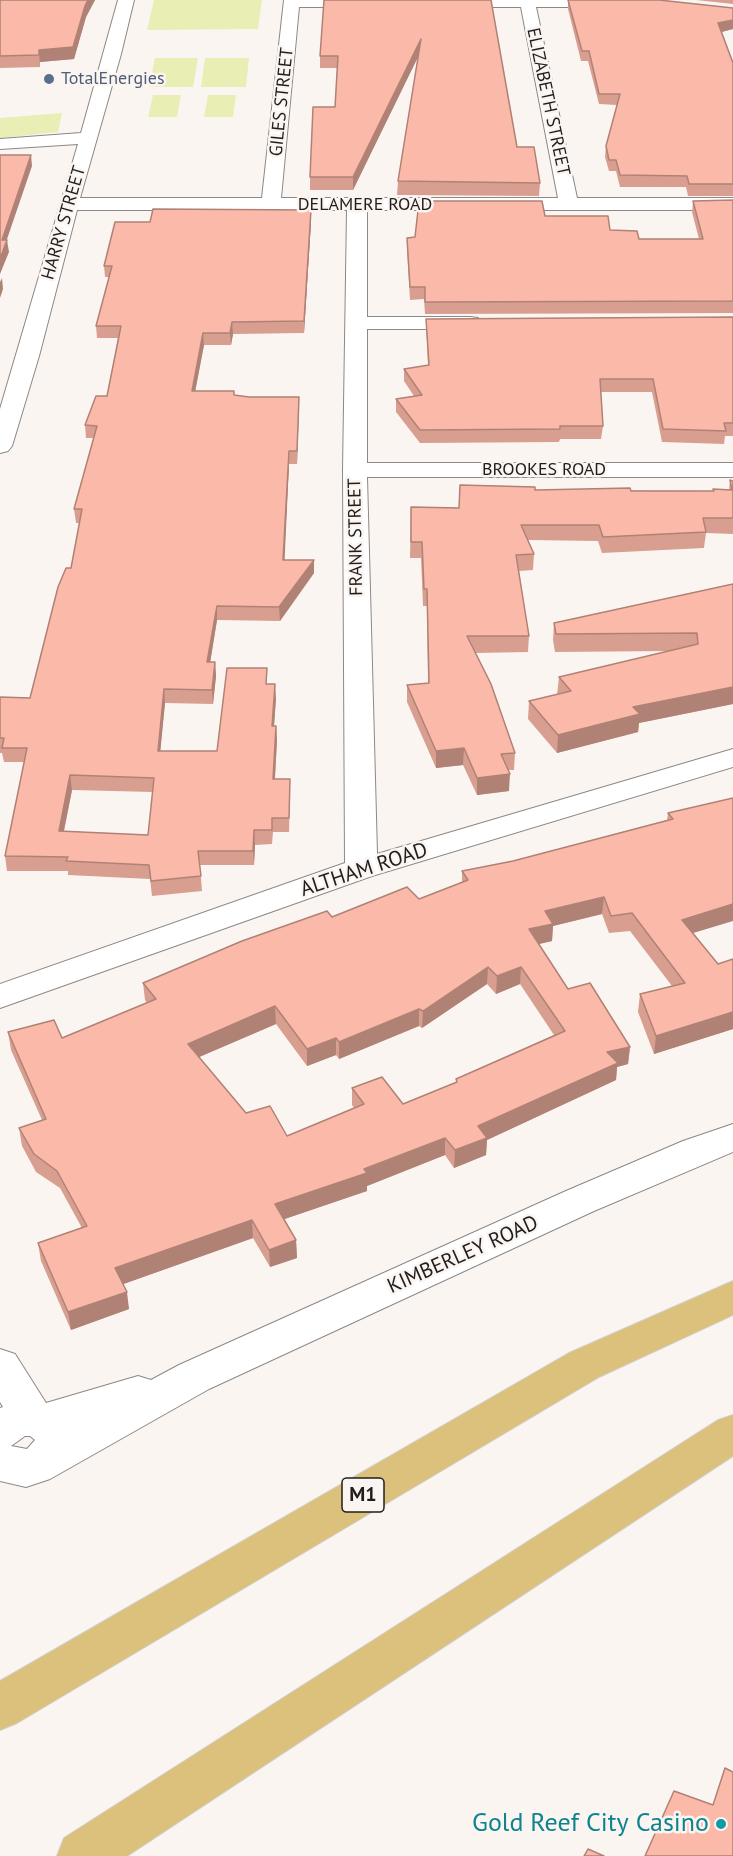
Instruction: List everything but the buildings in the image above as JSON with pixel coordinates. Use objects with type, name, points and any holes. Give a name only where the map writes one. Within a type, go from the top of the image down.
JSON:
[{"type":"highway","name":"M1","points":[[0,1707],[584,1365],[733,1298]]},
{"type":"highway","points":[[82,1856],[733,1433]]},
{"type":"street","name":"HARRY STREET","points":[[0,446],[28,356],[126,0]]},
{"type":"street","points":[[292,1],[389,2]]},
{"type":"street","name":"GILES STREET","points":[[271,204],[292,1]]},
{"type":"street","name":"ELIZABETH STREET","points":[[527,1],[569,204]]},
{"type":"street","points":[[435,2],[624,2]]},
{"type":"street","points":[[0,144],[88,138]]},
{"type":"street","name":"DELAMERE ROAD","points":[[68,204],[733,204]]},
{"type":"street","name":"FRANK STREET","points":[[357,205],[358,323],[355,470],[360,869]]},
{"type":"street","points":[[358,323],[485,322]]},
{"type":"street","name":"BROOKES ROAD","points":[[355,470],[733,470]]},
{"type":"street","name":"ALTHAM ROAD","points":[[0,996],[360,869],[733,758]]},
{"type":"street","name":"KIMBERLEY ROAD","points":[[20,1448],[194,1377],[591,1197],[696,1151],[733,1138]]},
{"type":"street","points":[[0,1366],[20,1448]]},
{"type":"green space","points":[[154,0],[262,0],[258,29],[147,30]]},
{"type":"green space","points":[[155,58],[198,58],[193,87],[149,87]]},
{"type":"green space","points":[[205,58],[249,58],[246,87],[201,87]]},
{"type":"green space","points":[[153,95],[181,95],[177,117],[148,117]]},
{"type":"green space","points":[[208,95],[236,95],[233,117],[204,117]]},
{"type":"green space","points":[[62,113],[58,132],[0,138],[0,118]]},
{"type":"place","name":"TotalEnergies","points":[[49,79]]},
{"type":"place","name":"Gold Reef City Casino","points":[[721,1824]]}]
